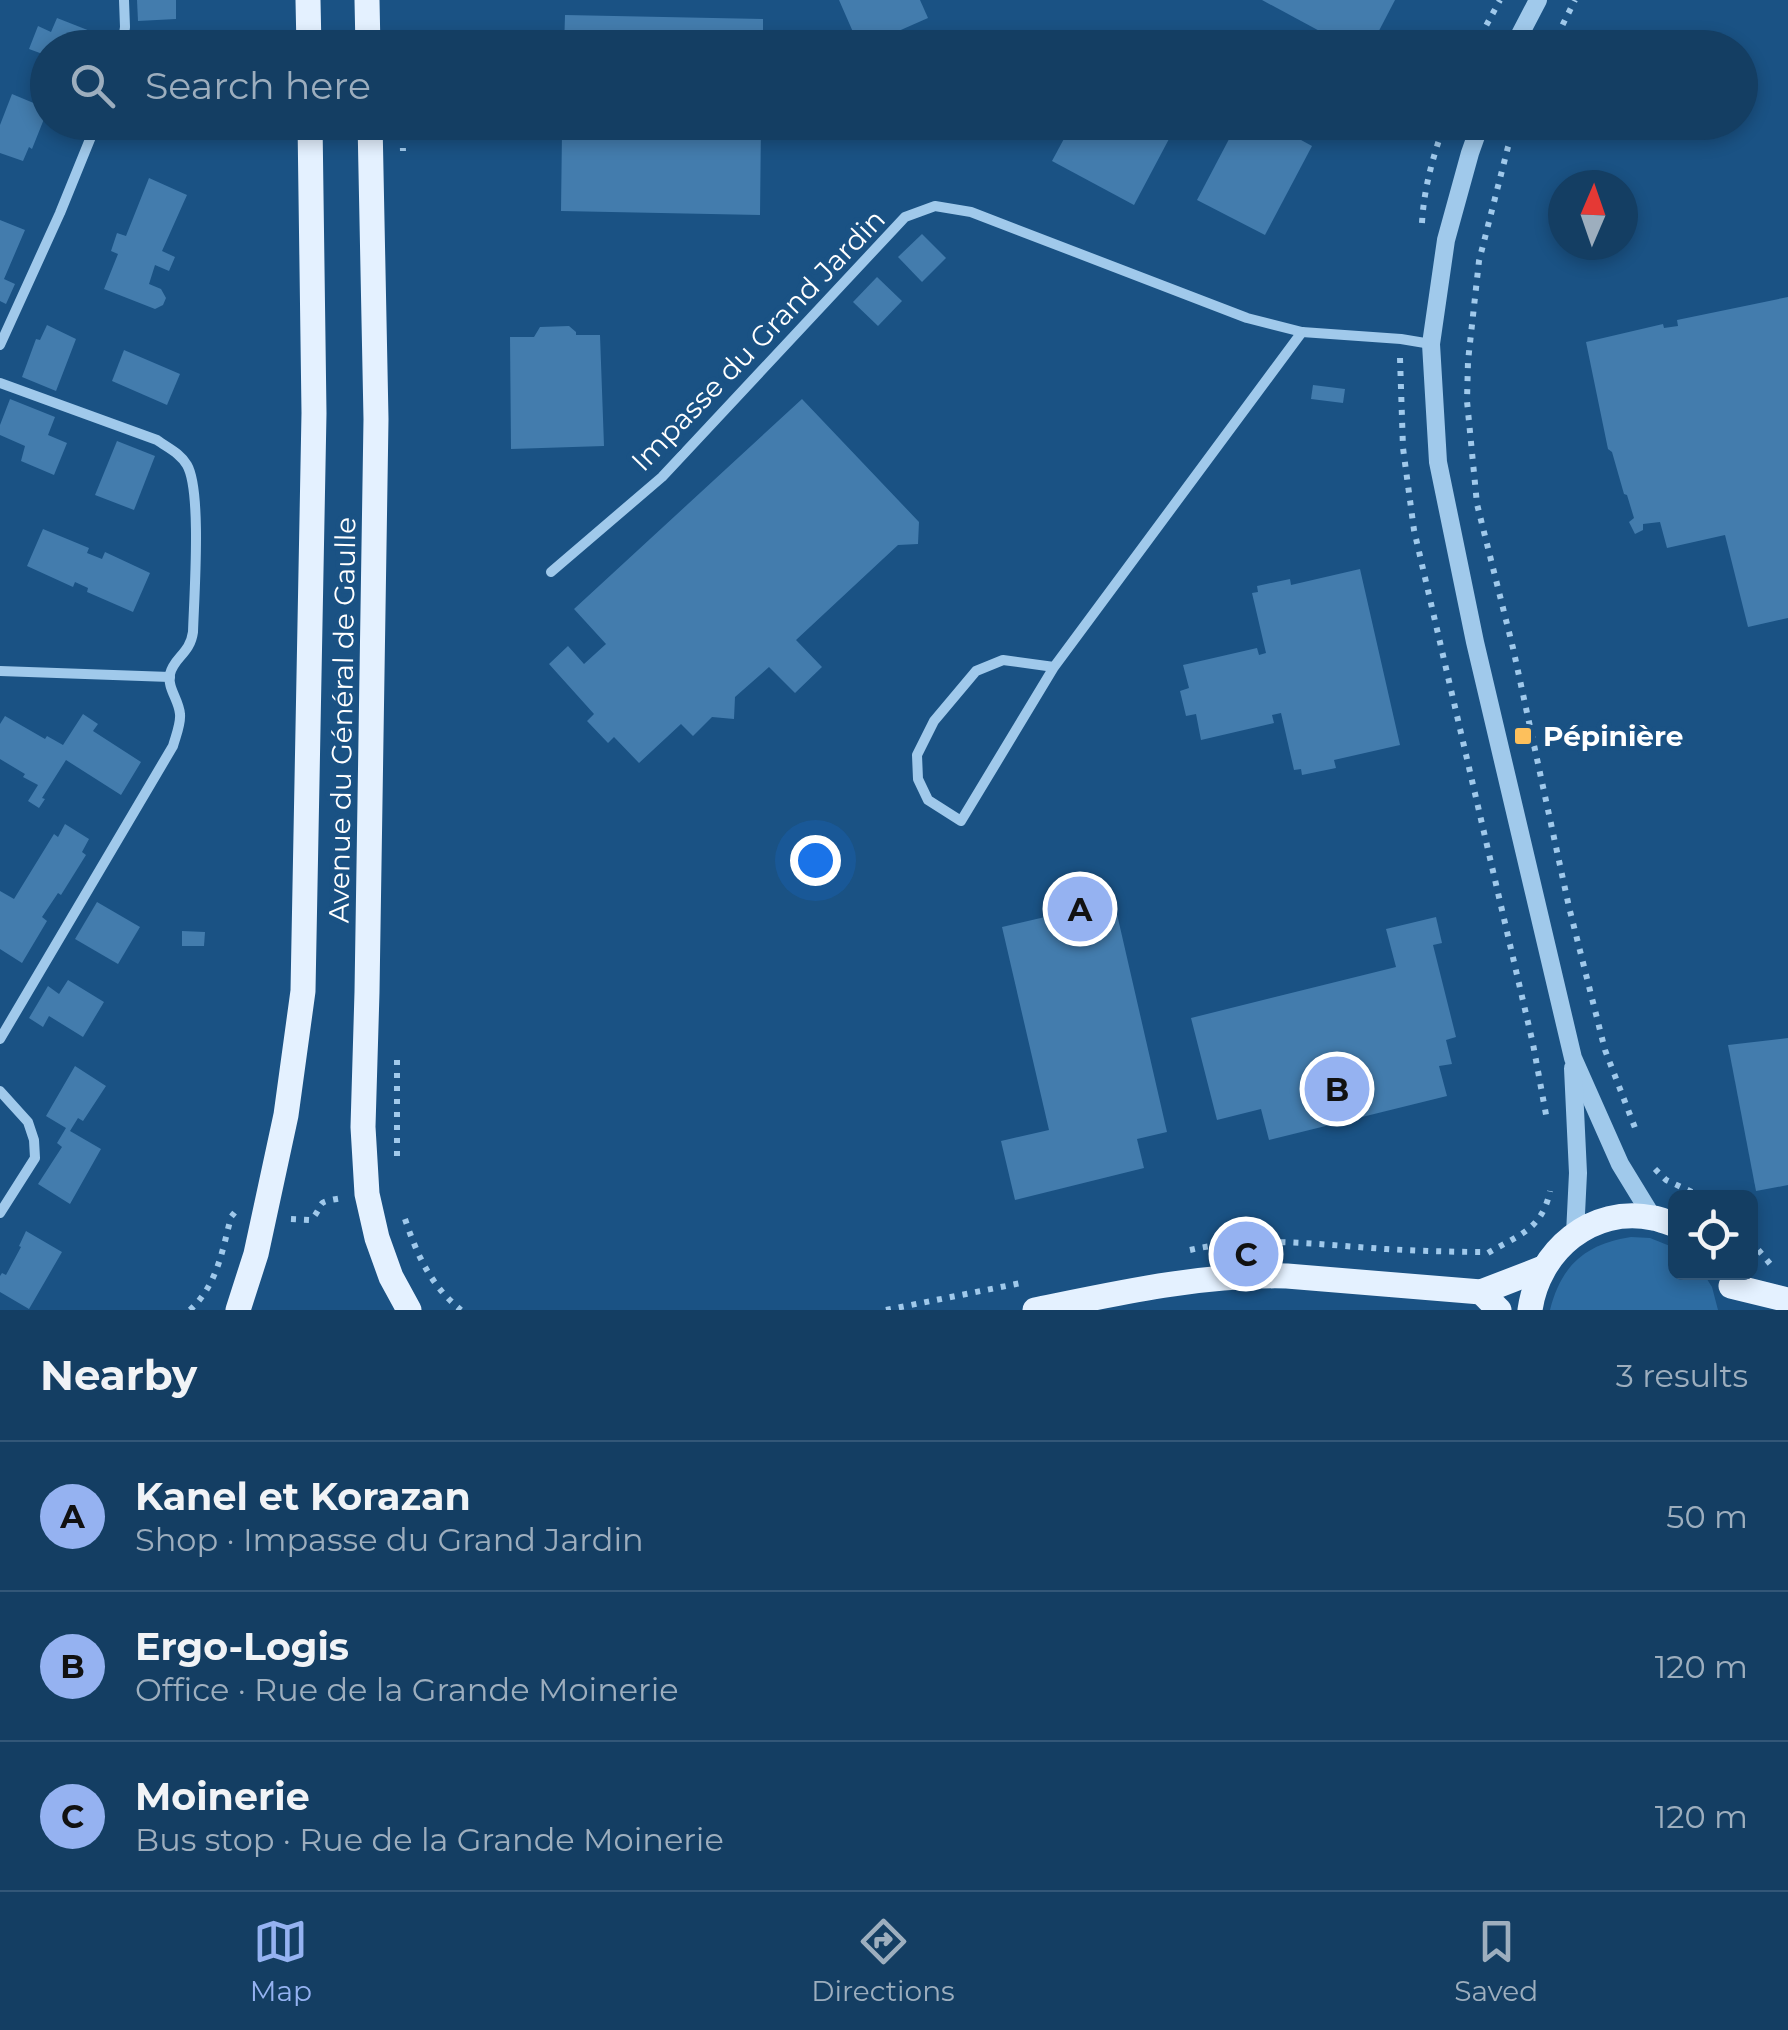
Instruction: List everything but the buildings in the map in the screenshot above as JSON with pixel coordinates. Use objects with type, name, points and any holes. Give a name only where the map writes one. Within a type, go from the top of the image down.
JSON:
[{"type":"main road","points":[[308,0],[309,30]]},
{"type":"main road","points":[[367,0],[368,30]]},
{"type":"main road","name":"Avenue du Général de Gaulle","points":[[238,1310],[256,1254],[286,1114],[302,990],[314,412],[310,140]]},
{"type":"main road","name":"Avenue du Général de Gaulle","points":[[370,140],[376,419],[363,1127],[368,1194],[377,1238],[391,1277],[409,1310]]},
{"type":"main road","points":[[1530,1310],[1532,1292],[1542,1268],[1575,1234],[1599,1221],[1626,1216],[1664,1222]]},
{"type":"main road","points":[[1035,1310],[1180,1283],[1254,1275],[1338,1280],[1490,1301],[1542,1268]]},
{"type":"main road","points":[[1730,1290],[1788,1300]]},
{"type":"street","points":[[124,0],[125,30]]},
{"type":"street","points":[[1523,30],[1538,0]]},
{"type":"street","points":[[0,345],[90,140]]},
{"type":"street","points":[[1475,140],[1446,240],[1432,344],[1438,462],[1475,642],[1573,1058],[1620,1164],[1664,1222]]},
{"type":"street","name":"Impasse du Grand Jardin","points":[[551,572],[662,477],[905,218],[934,206],[971,212],[1247,318],[1302,332],[1432,344]]},
{"type":"street","points":[[1054,667],[1004,660],[976,671],[934,721],[917,755],[918,779],[928,800],[961,822],[1054,667],[1302,332]]},
{"type":"street","points":[[0,383],[156,440],[180,455],[190,470],[195,493],[193,632],[191,645],[170,672],[181,719],[173,746],[0,1039]]},
{"type":"street","points":[[0,671],[170,678]]},
{"type":"street","points":[[1573,1058],[1578,1174],[1575,1234]]},
{"type":"street","points":[[0,1090],[28,1122],[35,1158],[0,1213]]},
{"type":"path","points":[[1484,30],[1500,0]]},
{"type":"path","points":[[1560,30],[1575,0]]},
{"type":"path","points":[[1511,140],[1479,261],[1470,344],[1467,400],[1477,504],[1513,648],[1568,908],[1606,1050],[1638,1136]]},
{"type":"path","points":[[190,1310],[205,1295],[216,1274],[230,1218],[240,1210],[306,1221],[311,1220],[324,1201],[368,1194]]},
{"type":"path","points":[[402,1212],[430,1277],[461,1310]]},
{"type":"path","points":[[1758,1251],[1778,1270]]},
{"type":"shaded area","points":[[1650,1238],[1668,1245],[1668,1280],[1708,1280],[1718,1310],[1550,1310],[1568,1269],[1588,1252],[1615,1240]]},
{"type":"place","name":"Pépinière","points":[[1523,736]]},
{"type":"place","name":"Kanel et Korazan","points":[[1080,909]]},
{"type":"place","name":"Ergo-Logis","points":[[1337,1089]]},
{"type":"place","name":"Moinerie","points":[[1246,1254]]}]
